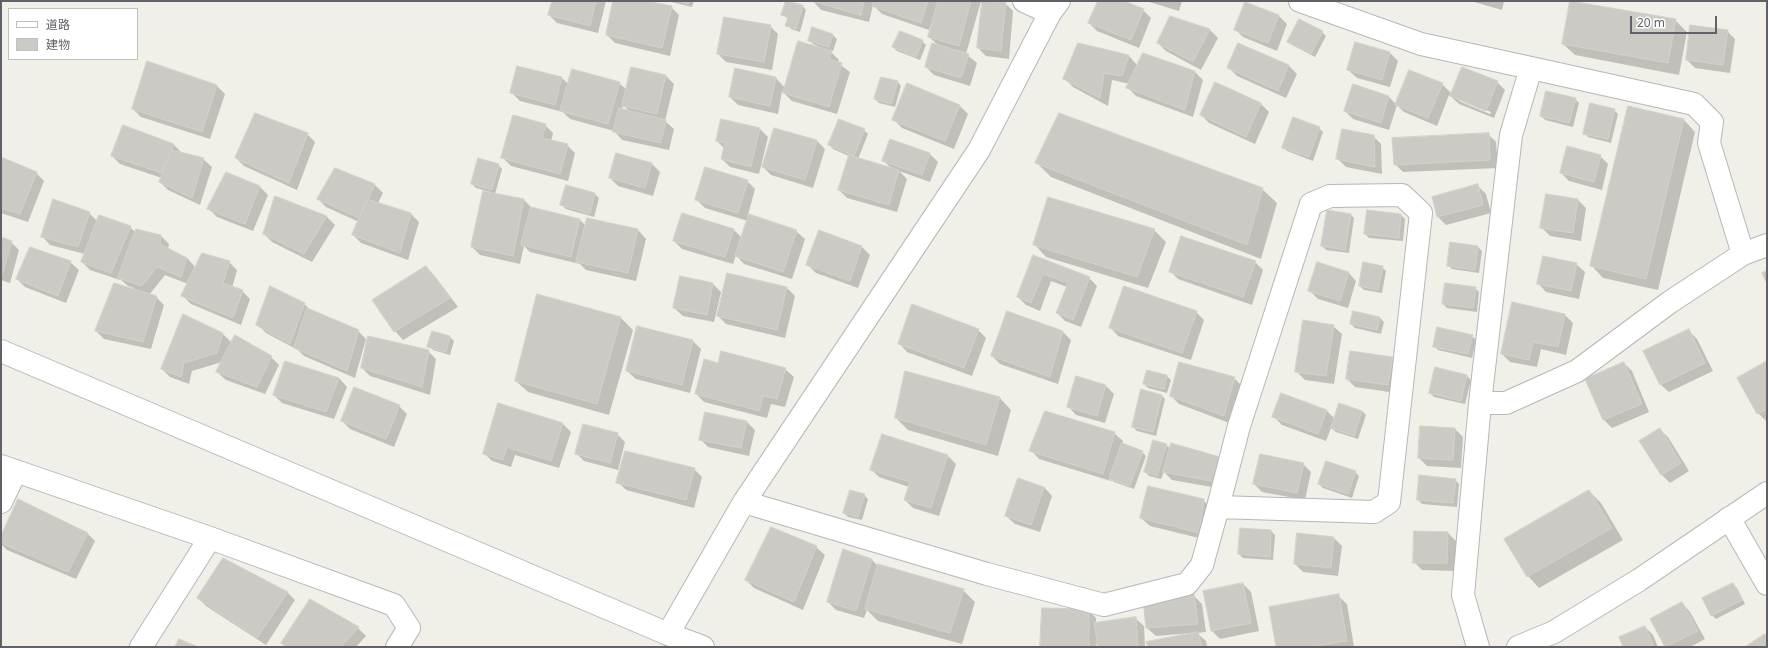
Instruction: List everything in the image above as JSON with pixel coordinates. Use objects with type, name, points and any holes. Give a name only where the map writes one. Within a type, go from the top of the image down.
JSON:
[{"type":"street","points":[[664,640],[744,502],[979,150],[1054,7],[1024,1]]},
{"type":"street","points":[[1300,1],[1421,44],[1694,104],[1712,122],[1709,143],[1743,254]]},
{"type":"street","points":[[1478,647],[1463,595],[1480,403],[1511,135],[1531,68]]},
{"type":"street","points":[[744,502],[987,574],[1104,605],[1187,584],[1202,565],[1239,426],[1311,204],[1330,196],[1402,195],[1421,213],[1389,502],[1374,512],[1218,507]]},
{"type":"street","points":[[1480,403],[1506,403],[1577,371],[1670,302],[1743,254],[1767,245]]},
{"type":"street","points":[[1,351],[664,640],[703,647]]},
{"type":"street","points":[[1,502],[8,468],[210,538],[394,605],[409,628],[397,647]]},
{"type":"street","points":[[1518,647],[1554,632],[1633,584],[1767,493]]},
{"type":"street","points":[[1729,518],[1767,584]]},
{"type":"street","points":[[141,647],[210,538]]},
{"type":"building","points":[[552,1],[596,1],[590,26],[548,15]]},
{"type":"building","points":[[613,1],[647,1],[672,6],[662,48],[606,35]]},
{"type":"building","points":[[677,1],[689,1],[688,4]]},
{"type":"building","points":[[786,1],[803,5],[796,29],[785,26],[788,17],[781,15]]},
{"type":"building","points":[[812,1],[864,1],[861,15]]},
{"type":"building","points":[[874,1],[928,1],[921,23],[872,6]]},
{"type":"building","points":[[938,1],[971,1],[959,46],[928,37]]},
{"type":"building","points":[[982,1],[1006,2],[1001,51],[977,48]]},
{"type":"building","points":[[1098,1],[1124,1],[1144,9],[1131,40],[1088,23]]},
{"type":"building","points":[[1570,1],[1676,19],[1668,63],[1562,44]]},
{"type":"building","points":[[1245,2],[1279,15],[1268,43],[1234,30]]},
{"type":"building","points":[[1170,16],[1210,29],[1193,62],[1157,43]]},
{"type":"building","points":[[724,17],[771,25],[764,62],[717,54]]},
{"type":"building","points":[[1299,19],[1323,31],[1311,54],[1287,42]]},
{"type":"building","points":[[1690,25],[1728,30],[1723,65],[1686,60]]},
{"type":"building","points":[[812,27],[833,34],[829,47],[808,41]]},
{"type":"building","points":[[900,31],[923,40],[916,57],[892,47]]},
{"type":"building","points":[[798,41],[832,51],[829,59],[842,63],[829,107],[783,93]]},
{"type":"building","points":[[1355,42],[1390,52],[1382,80],[1347,70]]},
{"type":"building","points":[[932,43],[969,54],[961,78],[925,67]]},
{"type":"building","points":[[1078,43],[1129,55],[1122,76],[1104,73],[1100,98],[1063,79]]},
{"type":"building","points":[[1238,43],[1289,65],[1278,91],[1227,68]]},
{"type":"building","points":[[1143,53],[1195,71],[1185,110],[1126,88]]},
{"type":"building","points":[[147,61],[217,85],[202,132],[132,109]]},
{"type":"building","points":[[517,66],[562,77],[555,105],[510,93]]},
{"type":"building","points":[[631,67],[666,75],[657,114],[622,106]]},
{"type":"building","points":[[1462,67],[1498,81],[1486,111],[1450,96]]},
{"type":"building","points":[[735,68],[776,77],[770,106],[729,97]]},
{"type":"building","points":[[572,69],[620,82],[608,124],[560,111]]},
{"type":"building","points":[[1409,70],[1443,83],[1428,118],[1395,105]]},
{"type":"building","points":[[881,77],[898,81],[891,104],[874,99]]},
{"type":"building","points":[[1215,82],[1261,103],[1246,137],[1200,115]]},
{"type":"building","points":[[907,83],[960,105],[945,141],[892,120]]},
{"type":"building","points":[[1353,84],[1389,96],[1381,123],[1344,111]]},
{"type":"building","points":[[1546,91],[1576,98],[1569,123],[1540,116]]},
{"type":"building","points":[[1590,103],[1615,109],[1608,139],[1583,134]]},
{"type":"building","points":[[1628,106],[1684,119],[1646,279],[1590,266]]},
{"type":"building","points":[[619,108],[666,120],[661,143],[613,132]]},
{"type":"building","points":[[255,113],[308,133],[289,183],[235,158]]},
{"type":"building","points":[[1059,113],[1263,188],[1247,245],[1035,163]]},
{"type":"building","points":[[513,115],[546,124],[542,138],[568,144],[560,174],[501,158]]},
{"type":"building","points":[[1293,117],[1320,127],[1309,157],[1282,148]]},
{"type":"building","points":[[721,119],[760,128],[751,167],[721,159],[725,143],[716,141]]},
{"type":"building","points":[[839,119],[865,129],[854,156],[828,145]]},
{"type":"building","points":[[123,125],[174,144],[161,173],[111,156]]},
{"type":"building","points":[[774,128],[817,140],[805,180],[762,167]]},
{"type":"building","points":[[1342,129],[1374,135],[1375,167],[1336,159]]},
{"type":"building","points":[[1489,133],[1490,160],[1394,165],[1392,138]]},
{"type":"building","points":[[890,139],[930,153],[922,175],[882,161]]},
{"type":"building","points":[[1567,146],[1601,155],[1594,182],[1560,173]]},
{"type":"building","points":[[172,150],[204,158],[192,198],[159,182]]},
{"type":"building","points":[[616,153],[652,163],[645,188],[609,178]]},
{"type":"building","points":[[849,155],[899,170],[889,205],[838,190]]},
{"type":"building","points":[[1,157],[37,172],[20,214],[1,208]]},
{"type":"building","points":[[478,158],[499,164],[492,190],[471,184]]},
{"type":"building","points":[[705,167],[748,180],[738,213],[695,200]]},
{"type":"building","points":[[335,168],[375,184],[359,218],[317,199]]},
{"type":"building","points":[[226,172],[260,186],[245,224],[207,209]]},
{"type":"building","points":[[1478,184],[1483,205],[1437,217],[1432,197]]},
{"type":"building","points":[[566,185],[595,193],[590,214],[560,205]]},
{"type":"building","points":[[483,191],[524,199],[513,256],[471,247]]},
{"type":"building","points":[[1546,194],[1578,199],[1573,233],[1540,228]]},
{"type":"building","points":[[275,196],[327,216],[304,254],[263,234]]},
{"type":"building","points":[[1048,197],[1155,229],[1137,277],[1033,245]]},
{"type":"building","points":[[53,199],[90,212],[78,247],[41,237]]},
{"type":"building","points":[[367,199],[411,213],[400,253],[352,235]]},
{"type":"building","points":[[531,207],[580,219],[571,257],[521,245]]},
{"type":"building","points":[[1327,210],[1351,214],[1345,250],[1321,246]]},
{"type":"building","points":[[1367,210],[1401,214],[1399,238],[1364,234]]},
{"type":"building","points":[[682,213],[734,229],[725,257],[673,241]]},
{"type":"building","points":[[749,214],[797,230],[783,272],[735,256]]},
{"type":"building","points":[[99,215],[131,226],[111,273],[81,262]]},
{"type":"building","points":[[587,218],[638,229],[628,273],[576,262]]},
{"type":"building","points":[[136,229],[161,235],[160,244],[187,258],[181,277],[157,267],[142,286],[118,278]]},
{"type":"building","points":[[819,230],[862,246],[850,281],[806,265]]},
{"type":"building","points":[[1181,236],[1256,261],[1243,297],[1169,272]]},
{"type":"building","points":[[1,237],[12,241],[2,275],[1,275]]},
{"type":"building","points":[[1450,242],[1478,246],[1475,270],[1447,266]]},
{"type":"building","points":[[30,247],[71,261],[58,296],[16,279]]},
{"type":"building","points":[[202,253],[230,261],[223,283],[243,290],[233,318],[181,296]]},
{"type":"building","points":[[1033,255],[1090,277],[1073,320],[1056,313],[1068,283],[1043,274],[1031,303],[1017,297]]},
{"type":"building","points":[[1543,256],[1577,263],[1571,291],[1537,284]]},
{"type":"building","points":[[1317,262],[1349,272],[1340,301],[1308,291]]},
{"type":"building","points":[[1363,262],[1383,266],[1378,290],[1359,286]]},
{"type":"building","points":[[426,266],[450,298],[394,332],[372,300]]},
{"type":"building","points":[[1767,271],[1767,284],[1762,273]]},
{"type":"building","points":[[727,273],[787,287],[777,330],[717,316]]},
{"type":"building","points":[[680,276],[713,283],[707,315],[673,308]]},
{"type":"building","points":[[114,283],[157,296],[143,342],[95,331]]},
{"type":"building","points":[[1445,283],[1476,287],[1473,308],[1442,304]]},
{"type":"building","points":[[270,286],[305,303],[290,344],[256,325]]},
{"type":"building","points":[[1124,286],[1197,311],[1182,353],[1109,328]]},
{"type":"building","points":[[537,294],[621,317],[597,404],[515,381]]},
{"type":"building","points":[[1512,302],[1565,314],[1558,347],[1533,342],[1529,360],[1501,354]]},
{"type":"building","points":[[912,304],[979,329],[964,368],[898,344]]},
{"type":"building","points":[[307,308],[359,330],[347,371],[294,348]]},
{"type":"building","points":[[1007,311],[1063,331],[1050,377],[991,356]]},
{"type":"building","points":[[1353,311],[1380,317],[1377,330],[1350,324]]},
{"type":"building","points":[[183,314],[223,333],[217,353],[184,363],[181,377],[161,369]]},
{"type":"building","points":[[1303,320],[1334,325],[1326,376],[1295,372]]},
{"type":"building","points":[[637,326],[693,340],[682,385],[626,371]]},
{"type":"building","points":[[1437,327],[1473,335],[1468,354],[1433,347]]},
{"type":"building","points":[[1689,329],[1705,363],[1660,385],[1643,351]]},
{"type":"building","points":[[432,331],[450,336],[446,352],[427,347]]},
{"type":"building","points":[[235,335],[272,356],[257,387],[216,372]]},
{"type":"building","points":[[368,336],[429,350],[422,387],[361,368]]},
{"type":"building","points":[[721,351],[786,368],[777,399],[763,396],[759,411],[695,394],[704,359],[718,363]]},
{"type":"building","points":[[1350,351],[1393,357],[1388,385],[1346,379]]},
{"type":"building","points":[[285,361],[339,378],[326,412],[273,395]]},
{"type":"building","points":[[1767,361],[1767,409],[1757,414],[1737,378]]},
{"type":"building","points":[[1179,362],[1235,377],[1224,416],[1170,396]]},
{"type":"building","points":[[1624,362],[1642,404],[1603,420],[1585,379]]},
{"type":"building","points":[[1435,367],[1467,375],[1461,401],[1429,393]]},
{"type":"building","points":[[1147,370],[1167,375],[1164,389],[1143,384]]},
{"type":"building","points":[[905,371],[1000,397],[986,445],[895,418]]},
{"type":"building","points":[[1076,376],[1106,385],[1097,416],[1067,407]]},
{"type":"building","points":[[354,387],[400,405],[386,439],[341,421]]},
{"type":"building","points":[[1141,389],[1162,395],[1153,432],[1132,427]]},
{"type":"building","points":[[1281,393],[1327,410],[1318,434],[1272,417]]},
{"type":"building","points":[[498,403],[563,423],[551,461],[507,447],[503,460],[483,454]]},
{"type":"building","points":[[1339,403],[1362,411],[1354,436],[1331,428]]},
{"type":"building","points":[[1045,411],[1115,432],[1103,474],[1029,451]]},
{"type":"building","points":[[705,412],[747,421],[741,448],[699,440]]},
{"type":"building","points":[[583,424],[618,433],[610,463],[575,454]]},
{"type":"building","points":[[1420,426],[1455,428],[1453,460],[1418,458]]},
{"type":"building","points":[[1660,428],[1681,463],[1661,475],[1639,441]]},
{"type":"building","points":[[882,434],[948,455],[931,508],[904,500],[910,482],[870,470]]},
{"type":"building","points":[[1153,440],[1167,444],[1157,476],[1144,472]]},
{"type":"building","points":[[1122,443],[1143,451],[1130,486],[1109,479]]},
{"type":"building","points":[[1171,443],[1220,457],[1216,482],[1163,472]]},
{"type":"building","points":[[625,451],[695,468],[686,500],[616,483]]},
{"type":"building","points":[[1260,454],[1304,463],[1297,493],[1253,484]]},
{"type":"building","points":[[1326,461],[1356,471],[1348,494],[1318,484]]},
{"type":"building","points":[[1419,475],[1456,479],[1453,503],[1417,500]]},
{"type":"building","points":[[1018,478],[1044,487],[1031,525],[1005,516]]},
{"type":"building","points":[[1148,486],[1204,499],[1199,533],[1140,518]]},
{"type":"building","points":[[850,490],[865,494],[858,517],[843,513]]},
{"type":"building","points":[[1589,490],[1612,528],[1527,577],[1504,539]]},
{"type":"building","points":[[18,499],[88,533],[68,572],[1,543],[1,536]]},
{"type":"building","points":[[771,527],[817,546],[794,602],[745,580]]},
{"type":"building","points":[[1240,528],[1271,530],[1270,557],[1238,554]]},
{"type":"building","points":[[1414,531],[1448,532],[1447,563],[1413,563]]},
{"type":"building","points":[[1297,533],[1334,537],[1331,568],[1294,564]]},
{"type":"building","points":[[843,549],[872,559],[856,611],[827,602]]},
{"type":"building","points":[[223,558],[288,592],[257,638],[197,598]]},
{"type":"building","points":[[878,564],[964,589],[950,633],[865,609]]},
{"type":"building","points":[[1243,583],[1251,623],[1211,631],[1203,591]]},
{"type":"building","points":[[1733,583],[1742,600],[1711,616],[1702,598]]},
{"type":"building","points":[[1194,594],[1198,624],[1146,628],[1143,600]]},
{"type":"building","points":[[1339,594],[1347,641],[1310,647],[1276,647],[1269,607]]},
{"type":"building","points":[[310,599],[359,627],[341,647],[286,647],[281,643]]},
{"type":"building","points":[[1682,602],[1698,631],[1665,647],[1650,619]]},
{"type":"building","points":[[1042,608],[1089,609],[1089,647],[1040,647]]},
{"type":"building","points":[[1136,617],[1138,647],[1098,647],[1094,623]]},
{"type":"building","points":[[1645,626],[1654,647],[1623,647],[1619,637]]},
{"type":"building","points":[[1198,632],[1202,647],[1148,647],[1146,642]]},
{"type":"building","points":[[1765,634],[1767,637],[1767,647],[1745,647]]},
{"type":"building","points":[[179,639],[198,647],[175,647]]}]
